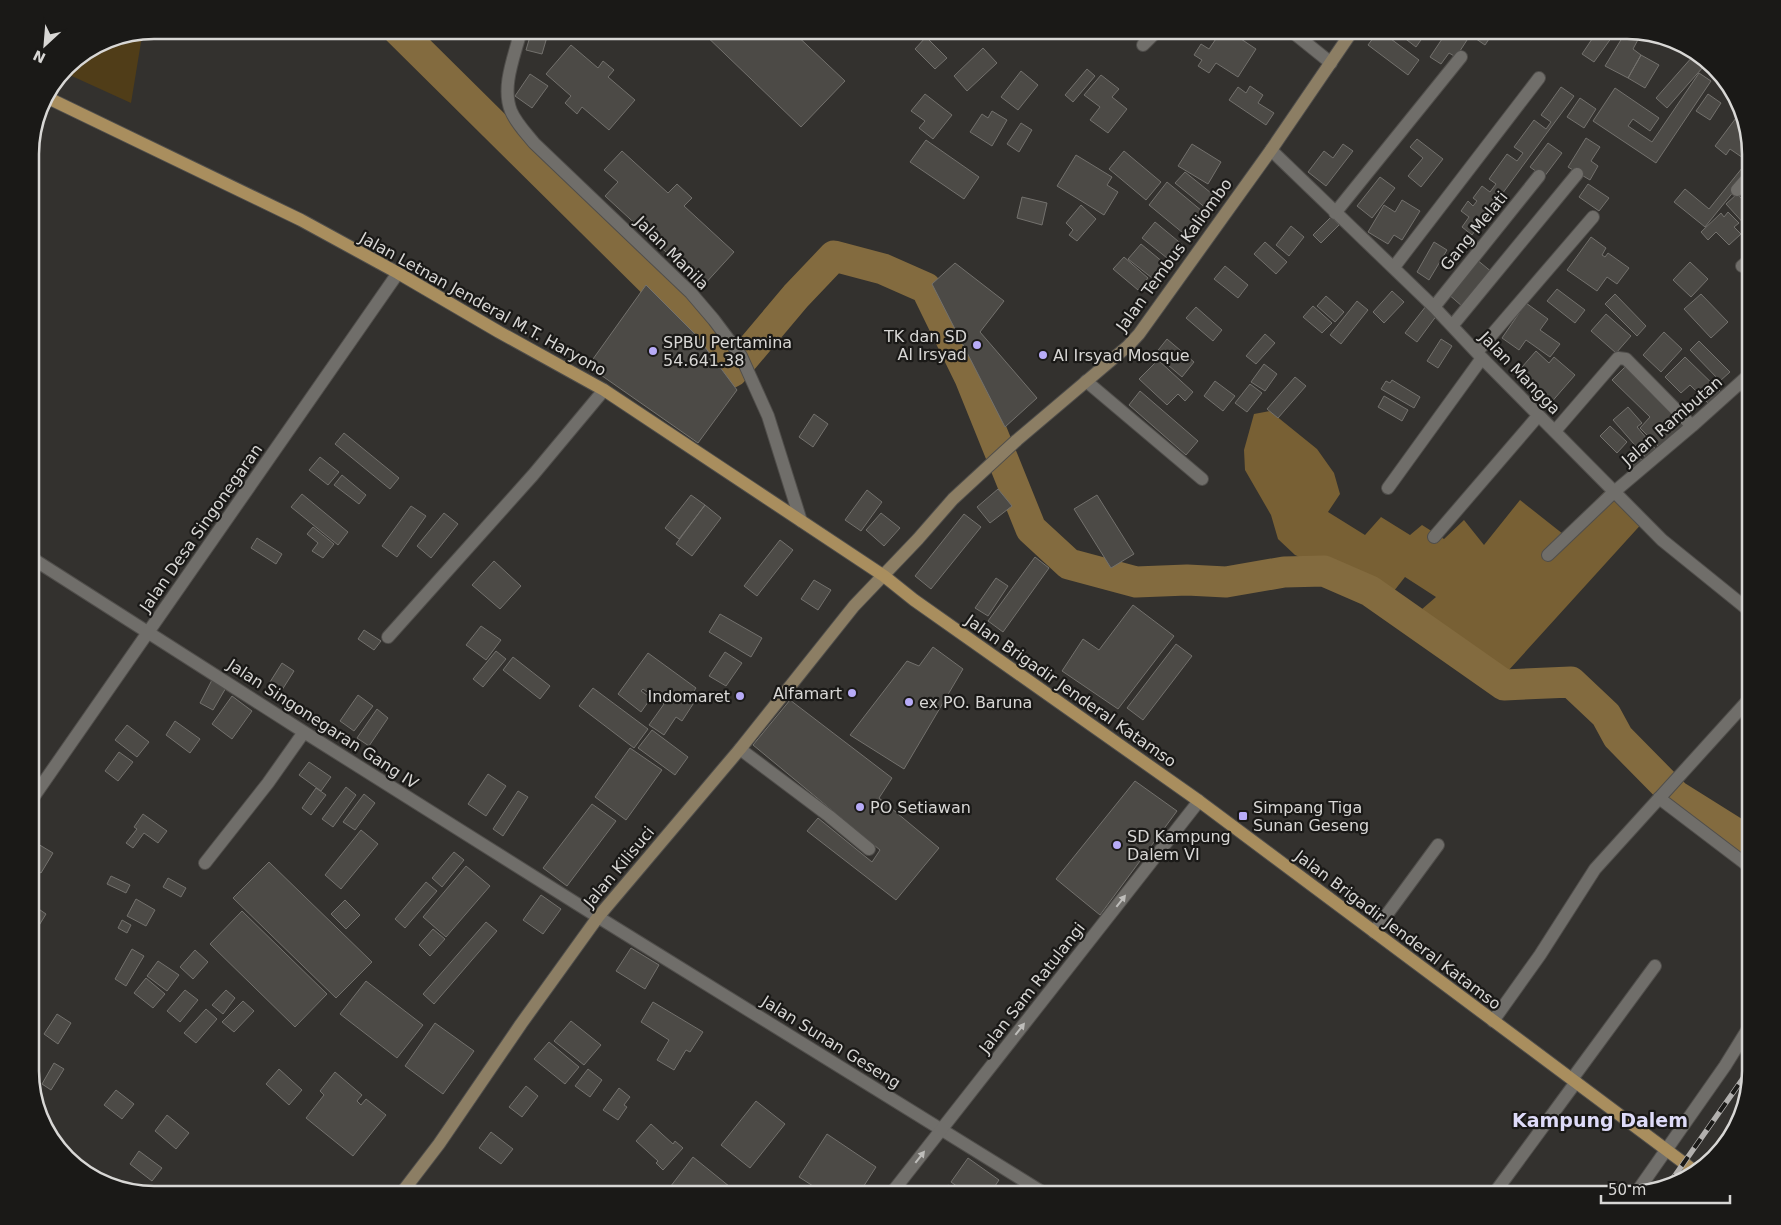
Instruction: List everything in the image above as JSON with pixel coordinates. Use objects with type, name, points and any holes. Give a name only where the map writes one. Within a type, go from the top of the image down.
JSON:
[{"type":"main road","name":"Jalan Tembus Kaliombo","points":[[884,576],[953,499],[1016,440],[1128,346],[1139,334],[1271,150],[1347,39]]},
{"type":"main road","name":"Jalan Letnan Jenderal M.T. Haryono","points":[[52,100],[300,220],[398,272],[499,332],[604,390],[884,576]]},
{"type":"main road","name":"Jalan Kilisuci","points":[[407,1186],[439,1144],[521,1024],[598,917],[740,749],[854,606],[884,576]]},
{"type":"main road","name":"Jalan Brigadir Jenderal Katamso","points":[[884,576],[1199,801],[1690,1167]]},
{"type":"street","name":"Jalan Manila","points":[[519,39],[509,78],[508,95],[511,110],[521,127],[534,143],[690,293],[714,320],[743,360],[768,416],[801,521]]},
{"type":"street","points":[[1143,45],[1149,39]]},
{"type":"street","points":[[1301,39],[1330,63]]},
{"type":"street","points":[[1335,213],[1461,56]]},
{"type":"street","points":[[1394,267],[1539,78]]},
{"type":"street","name":"Jalan Mangga","points":[[1271,150],[1335,213],[1394,267],[1538,416],[1662,540],[1742,605]]},
{"type":"street","points":[[1452,326],[1577,174]]},
{"type":"street","name":"Gang Melati","points":[[1434,307],[1539,176]]},
{"type":"street","points":[[1737,190],[1742,184]]},
{"type":"street","points":[[1388,488],[1479,355],[1593,217]]},
{"type":"street","name":"Jalan Desa Singonegaran","points":[[39,789],[398,272]]},
{"type":"street","points":[[1555,431],[1620,357],[1626,359],[1692,426]]},
{"type":"street","points":[[1086,381],[1202,478]]},
{"type":"street","name":"Jalan Rambutan","points":[[1548,555],[1614,492],[1692,426],[1740,382]]},
{"type":"street","points":[[388,637],[532,475],[604,390]]},
{"type":"street","points":[[1434,537],[1538,416]]},
{"type":"street","name":"Jalan Singonegaran Gang IV","points":[[39,563],[598,917]]},
{"type":"street","points":[[1493,1020],[1540,955],[1594,869],[1742,707]]},
{"type":"street","points":[[205,863],[268,783],[304,732]]},
{"type":"street","points":[[740,749],[829,816],[869,849]]},
{"type":"street","name":"Jalan Sam Ratulangi","points":[[897,1186],[1199,801]]},
{"type":"street","points":[[1656,801],[1742,862]]},
{"type":"street","points":[[1374,932],[1438,844]]},
{"type":"street","name":"Jalan Sunan Geseng","points":[[598,917],[1032,1186]]},
{"type":"street","points":[[1499,1186],[1655,966]]},
{"type":"street","points":[[1642,1185],[1742,1039]]},
{"type":"shaded area","points":[[142,40],[131,103],[70,75],[84,62],[110,47],[131,41]]},
{"type":"shaded area","points":[[1270,411],[1317,449],[1334,473],[1340,494],[1328,512],[1365,535],[1381,517],[1410,535],[1422,525],[1444,539],[1464,520],[1484,545],[1520,500],[1563,534],[1608,488],[1645,520],[1508,671],[1471,654],[1414,616],[1436,597],[1405,577],[1390,596],[1295,555],[1278,539],[1271,515],[1245,470],[1244,450],[1254,414]]},
{"type":"building","points":[[529,39],[546,39],[542,54],[526,50]]},
{"type":"building","points":[[709,39],[801,39],[845,81],[801,127]]},
{"type":"building","points":[[924,39],[928,39],[947,58],[935,69],[915,49]]},
{"type":"building","points":[[1216,39],[1241,39],[1256,49],[1238,77],[1216,63],[1209,73],[1198,66],[1202,60],[1194,55],[1201,44],[1209,49]]},
{"type":"building","points":[[1372,39],[1391,39],[1419,60],[1408,75],[1368,45]]},
{"type":"building","points":[[1406,39],[1422,39],[1416,47]]},
{"type":"building","points":[[1442,39],[1468,39],[1456,57],[1449,53],[1441,64],[1430,57]]},
{"type":"building","points":[[1476,39],[1489,39],[1485,45]]},
{"type":"building","points":[[1592,39],[1611,39],[1594,62],[1582,54]]},
{"type":"building","points":[[1622,39],[1638,40],[1633,49],[1641,55],[1628,78],[1605,66]]},
{"type":"building","points":[[571,45],[598,68],[603,61],[614,70],[608,77],[635,100],[609,130],[582,107],[577,114],[565,103],[571,96],[546,74]]},
{"type":"building","points":[[983,48],[997,63],[967,91],[954,76]]},
{"type":"building","points":[[1641,55],[1659,65],[1645,88],[1628,78]]},
{"type":"building","points":[[1691,58],[1703,67],[1667,108],[1656,98]]},
{"type":"building","points":[[1087,69],[1095,76],[1073,102],[1065,95]]},
{"type":"building","points":[[1021,71],[1038,85],[1018,110],[1001,97]]},
{"type":"building","points":[[1699,73],[1711,81],[1656,163],[1593,121],[1615,88],[1659,118],[1650,131],[1633,119],[1628,126],[1652,142]]},
{"type":"building","points":[[530,74],[548,86],[532,108],[515,96]]},
{"type":"building","points":[[1101,75],[1119,89],[1112,97],[1127,109],[1108,133],[1090,120],[1100,107],[1084,95]]},
{"type":"building","points":[[1250,86],[1263,95],[1258,103],[1274,113],[1266,125],[1229,100],[1238,87],[1246,93]]},
{"type":"building","points":[[1561,87],[1574,96],[1472,235],[1462,227],[1469,217],[1461,211],[1468,201],[1473,206],[1477,201],[1473,198],[1482,186],[1490,192],[1496,184],[1489,179],[1507,154],[1517,161],[1523,153],[1514,147],[1534,120],[1546,129],[1551,122],[1541,115]]},
{"type":"building","points":[[925,94],[952,115],[933,139],[919,128],[925,121],[911,111]]},
{"type":"building","points":[[1708,94],[1721,103],[1710,120],[1696,111]]},
{"type":"building","points":[[1580,98],[1596,109],[1584,128],[1567,117]]},
{"type":"building","points":[[992,111],[1007,120],[992,146],[970,132],[982,114],[988,118]]},
{"type":"building","points":[[1736,118],[1740,131],[1742,157],[1730,149],[1726,155],[1715,146]]},
{"type":"building","points":[[1021,123],[1032,130],[1019,152],[1007,144]]},
{"type":"building","points":[[1586,138],[1600,147],[1591,161],[1598,166],[1590,180],[1568,167]]},
{"type":"building","points":[[1417,139],[1443,159],[1421,187],[1408,176],[1423,158],[1410,147]]},
{"type":"building","points":[[926,140],[979,177],[964,199],[910,162]]},
{"type":"building","points":[[1548,143],[1562,153],[1544,177],[1530,167]]},
{"type":"building","points":[[1192,144],[1221,162],[1208,184],[1178,166]]},
{"type":"building","points":[[1343,144],[1353,151],[1326,186],[1308,172],[1324,151],[1333,158]]},
{"type":"building","points":[[622,151],[668,193],[677,184],[692,198],[684,206],[734,252],[703,286],[605,196],[618,182],[604,170]]},
{"type":"building","points":[[1124,151],[1161,182],[1146,200],[1109,169]]},
{"type":"building","points":[[1076,155],[1112,177],[1107,185],[1118,192],[1104,215],[1057,186]]},
{"type":"building","points":[[1742,168],[1742,181],[1705,227],[1674,202],[1685,189],[1709,209]]},
{"type":"building","points":[[1185,172],[1216,197],[1207,209],[1175,183]]},
{"type":"building","points":[[1380,177],[1395,188],[1372,218],[1357,206]]},
{"type":"building","points":[[1167,182],[1208,216],[1189,238],[1149,205]]},
{"type":"building","points":[[1588,184],[1609,198],[1599,211],[1579,197]]},
{"type":"building","points":[[1737,194],[1741,198],[1742,222],[1726,204]]},
{"type":"building","points":[[1022,197],[1047,203],[1042,225],[1017,218]]},
{"type":"building","points":[[1402,200],[1420,211],[1402,240],[1394,235],[1388,244],[1368,232],[1384,205],[1395,212]]},
{"type":"building","points":[[1081,205],[1096,219],[1077,241],[1069,235],[1073,230],[1066,223]]},
{"type":"building","points":[[1728,212],[1739,223],[1734,227],[1741,234],[1729,245],[1716,232],[1708,240],[1701,232],[1721,213],[1724,217]]},
{"type":"building","points":[[1331,217],[1339,225],[1321,243],[1313,235]]},
{"type":"building","points":[[1155,222],[1184,246],[1172,262],[1142,238]]},
{"type":"building","points":[[1291,226],[1304,237],[1289,256],[1276,245]]},
{"type":"building","points":[[1591,237],[1606,248],[1602,255],[1605,257],[1608,253],[1629,268],[1617,284],[1607,277],[1597,291],[1567,270]]},
{"type":"building","points":[[1265,242],[1287,262],[1276,274],[1254,254]]},
{"type":"building","points":[[1434,242],[1447,250],[1429,280],[1417,272]]},
{"type":"building","points":[[1141,244],[1164,263],[1152,278],[1128,259]]},
{"type":"building","points":[[1124,257],[1148,278],[1138,290],[1113,269]]},
{"type":"building","points":[[1476,259],[1493,273],[1463,307],[1447,293]]},
{"type":"building","points":[[1690,262],[1708,279],[1691,297],[1673,280]]},
{"type":"building","name":"TK dan SD Al Irsyad","points":[[955,263],[1004,301],[980,332],[1037,398],[1005,427],[932,284]]},
{"type":"building","points":[[1225,266],[1248,285],[1238,298],[1214,279]]},
{"type":"building","name":"SPBU Pertamina 54.641.38","points":[[646,285],[696,335],[737,390],[698,443],[588,366]]},
{"type":"building","points":[[1557,289],[1585,310],[1575,323],[1547,301]]},
{"type":"building","points":[[1392,291],[1404,302],[1384,323],[1373,312]]},
{"type":"building","points":[[1615,294],[1646,326],[1637,336],[1605,304]]},
{"type":"building","points":[[1701,294],[1728,322],[1711,338],[1684,309]]},
{"type":"building","points":[[1326,296],[1344,312],[1335,322],[1317,306]]},
{"type":"building","points":[[1357,301],[1368,310],[1341,344],[1330,335]]},
{"type":"building","points":[[1526,303],[1548,319],[1540,330],[1560,344],[1550,357],[1526,340],[1519,350],[1502,338]]},
{"type":"building","points":[[1313,306],[1332,323],[1322,333],[1303,317]]},
{"type":"building","points":[[1426,306],[1437,315],[1417,342],[1405,333]]},
{"type":"building","points":[[1196,307],[1222,330],[1213,341],[1186,318]]},
{"type":"building","points":[[1606,314],[1631,336],[1616,353],[1591,331]]},
{"type":"building","points":[[1664,332],[1682,349],[1661,372],[1643,355]]},
{"type":"building","points":[[1265,334],[1275,343],[1256,364],[1246,356]]},
{"type":"building","points":[[1167,339],[1194,362],[1182,377],[1155,354]]},
{"type":"building","points":[[1441,339],[1452,346],[1438,368],[1427,361]]},
{"type":"building","points":[[1699,341],[1730,372],[1720,381],[1690,350]]},
{"type":"building","points":[[1536,351],[1549,363],[1554,357],[1575,375],[1549,405],[1515,375]]},
{"type":"building","points":[[1685,357],[1723,394],[1711,406],[1690,385],[1681,393],[1665,377]]},
{"type":"building","points":[[1158,360],[1193,392],[1185,401],[1178,394],[1167,405],[1139,379]]},
{"type":"building","points":[[1264,364],[1277,374],[1265,391],[1251,382]]},
{"type":"building","points":[[1625,367],[1685,425],[1661,449],[1640,428],[1650,417],[1612,380]]},
{"type":"building","points":[[1295,377],[1306,386],[1278,418],[1267,409]]},
{"type":"building","points":[[1392,380],[1420,397],[1414,408],[1381,389],[1386,381],[1390,383]]},
{"type":"building","points":[[1215,381],[1235,396],[1223,411],[1204,396]]},
{"type":"building","points":[[1250,384],[1262,393],[1247,412],[1235,403]]},
{"type":"building","points":[[1140,391],[1198,441],[1186,455],[1129,405]]},
{"type":"building","points":[[1384,396],[1408,410],[1402,421],[1378,407]]},
{"type":"building","points":[[1628,407],[1642,423],[1637,427],[1658,452],[1648,460],[1613,420]]},
{"type":"building","points":[[814,414],[828,424],[813,447],[799,437]]},
{"type":"building","points":[[1610,426],[1627,442],[1617,453],[1600,436]]},
{"type":"building","points":[[344,433],[399,478],[390,489],[335,444]]},
{"type":"building","points":[[1631,450],[1644,462],[1634,471],[1622,459]]},
{"type":"building","points":[[320,457],[339,472],[328,485],[309,470]]},
{"type":"building","points":[[342,475],[366,495],[359,504],[334,485]]},
{"type":"building","points":[[998,489],[1012,506],[990,523],[977,507]]},
{"type":"building","points":[[867,490],[882,502],[861,531],[845,520]]},
{"type":"building","points":[[302,494],[348,532],[338,545],[291,507]]},
{"type":"building","points":[[691,495],[705,505],[679,539],[665,528]]},
{"type":"building","points":[[1097,495],[1134,554],[1111,568],[1074,509]]},
{"type":"building","points":[[705,505],[721,518],[692,556],[676,544]]},
{"type":"building","points":[[411,506],[426,516],[397,557],[382,546]]},
{"type":"building","points":[[444,513],[458,524],[431,558],[417,546]]},
{"type":"building","points":[[881,513],[900,528],[884,546],[866,530]]},
{"type":"building","points":[[964,514],[981,527],[931,589],[915,576]]},
{"type":"building","points":[[313,527],[334,544],[323,558],[312,551],[318,543],[307,534]]},
{"type":"building","points":[[257,538],[282,554],[276,564],[251,548]]},
{"type":"building","points":[[780,540],[793,550],[757,596],[744,586]]},
{"type":"building","points":[[1035,557],[1049,568],[1003,632],[988,621]]},
{"type":"building","points":[[494,561],[521,586],[500,609],[472,585]]},
{"type":"building","points":[[996,578],[1008,586],[988,616],[975,608]]},
{"type":"building","points":[[814,580],[831,590],[818,610],[801,599]]},
{"type":"building","points":[[1133,605],[1174,636],[1118,709],[1062,671],[1083,639],[1099,650]]},
{"type":"building","points":[[720,614],[762,638],[751,657],[709,632]]},
{"type":"building","points":[[481,626],[501,640],[486,660],[466,645]]},
{"type":"building","points":[[364,630],[381,641],[374,650],[358,639]]},
{"type":"building","points":[[1176,644],[1192,656],[1143,720],[1127,708]]},
{"type":"building","name":"ex PO. Baruna","points":[[933,647],[963,669],[904,769],[850,735],[907,661],[919,666]]},
{"type":"building","points":[[496,651],[506,659],[483,687],[473,679]]},
{"type":"building","points":[[725,652],[742,663],[726,686],[709,676]]},
{"type":"building","points":[[648,653],[696,688],[690,697],[695,701],[682,721],[676,717],[664,735],[649,725],[664,704],[643,689],[641,691],[651,698],[641,712],[618,694]]},
{"type":"building","points":[[513,657],[550,686],[540,699],[503,670]]},
{"type":"building","points":[[282,663],[294,671],[282,690],[270,682]]},
{"type":"building","points":[[213,678],[227,686],[213,710],[200,703]]},
{"type":"building","points":[[593,688],[648,729],[634,748],[579,706]]},
{"type":"building","points":[[358,695],[373,706],[354,731],[340,721]]},
{"type":"building","points":[[232,696],[252,711],[232,739],[212,724]]},
{"type":"building","name":"PO Setiawan","points":[[790,700],[892,778],[879,798],[939,848],[896,900],[807,831],[818,818],[872,862],[880,850],[753,745]]},
{"type":"building","points":[[377,709],[388,718],[369,746],[357,738]]},
{"type":"building","points":[[175,721],[200,739],[190,753],[166,735]]},
{"type":"building","points":[[127,725],[149,742],[137,757],[115,740]]},
{"type":"building","points":[[652,730],[688,757],[675,775],[638,748]]},
{"type":"building","points":[[630,748],[662,770],[626,820],[595,797]]},
{"type":"building","points":[[119,752],[133,762],[118,781],[105,771]]},
{"type":"building","points":[[309,762],[331,777],[321,791],[299,775]]},
{"type":"building","points":[[488,774],[506,786],[486,816],[468,804]]},
{"type":"building","name":"SD Kampung Dalem VI","points":[[1135,781],[1177,811],[1100,915],[1056,879]]},
{"type":"building","points":[[346,787],[356,795],[333,827],[322,819]]},
{"type":"building","points":[[316,788],[326,795],[311,815],[302,808]]},
{"type":"building","points":[[518,791],[528,797],[503,836],[493,829]]},
{"type":"building","points":[[364,794],[375,803],[355,830],[343,822]]},
{"type":"building","points":[[592,804],[616,821],[567,886],[543,868]]},
{"type":"building","points":[[143,814],[167,831],[158,843],[144,833],[133,848],[126,843],[137,829],[134,827]]},
{"type":"building","points":[[361,830],[378,844],[341,889],[325,875]]},
{"type":"building","points":[[39,845],[53,853],[41,873],[39,872]]},
{"type":"building","points":[[454,852],[464,860],[442,887],[432,878]]},
{"type":"building","points":[[269,862],[372,962],[336,998],[233,898]]},
{"type":"building","points":[[466,866],[490,886],[446,937],[423,917]]},
{"type":"building","points":[[111,876],[130,885],[126,893],[107,884]]},
{"type":"building","points":[[168,878],[186,888],[181,897],[163,887]]},
{"type":"building","points":[[426,882],[437,891],[405,928],[395,919]]},
{"type":"building","points":[[541,895],[561,909],[543,934],[523,920]]},
{"type":"building","points":[[136,899],[155,910],[146,926],[127,916]]},
{"type":"building","points":[[345,900],[360,915],[346,929],[331,914]]},
{"type":"building","points":[[39,909],[46,914],[39,925]]},
{"type":"building","points":[[242,911],[327,994],[295,1027],[210,944]]},
{"type":"building","points":[[122,920],[131,925],[127,933],[118,928]]},
{"type":"building","points":[[486,922],[497,931],[434,1004],[423,994]]},
{"type":"building","points":[[433,929],[445,939],[430,956],[419,945]]},
{"type":"building","points":[[631,948],[659,965],[645,989],[616,971]]},
{"type":"building","points":[[132,949],[144,956],[126,986],[115,979]]},
{"type":"building","points":[[195,950],[208,962],[193,979],[180,967]]},
{"type":"building","points":[[158,961],[179,975],[167,991],[147,976]]},
{"type":"building","points":[[146,978],[165,994],[153,1008],[134,993]]},
{"type":"building","points":[[366,981],[423,1025],[397,1058],[340,1014]]},
{"type":"building","points":[[185,990],[198,1000],[180,1022],[167,1011]]},
{"type":"building","points":[[226,990],[235,998],[223,1014],[212,1005]]},
{"type":"building","points":[[243,1001],[254,1011],[234,1032],[222,1022]]},
{"type":"building","points":[[653,1002],[703,1032],[690,1052],[686,1050],[674,1070],[657,1060],[669,1040],[641,1022]]},
{"type":"building","points":[[206,1009],[217,1019],[196,1043],[184,1033]]},
{"type":"building","points":[[57,1014],[71,1023],[58,1044],[44,1034]]},
{"type":"building","points":[[571,1021],[601,1045],[584,1065],[554,1041]]},
{"type":"building","points":[[435,1023],[474,1051],[443,1094],[405,1066]]},
{"type":"building","points":[[549,1042],[579,1067],[565,1084],[534,1059]]},
{"type":"building","points":[[54,1063],[64,1069],[51,1090],[42,1084]]},
{"type":"building","points":[[279,1069],[302,1090],[289,1105],[266,1084]]},
{"type":"building","points":[[588,1069],[602,1080],[590,1097],[575,1086]]},
{"type":"building","points":[[335,1072],[362,1095],[357,1101],[361,1105],[366,1099],[386,1115],[353,1156],[306,1118],[324,1095],[320,1091]]},
{"type":"building","points":[[526,1086],[538,1096],[522,1117],[509,1107]]},
{"type":"building","points":[[619,1088],[630,1097],[624,1105],[627,1107],[618,1120],[603,1110]]},
{"type":"building","points":[[116,1090],[134,1104],[122,1119],[104,1105]]},
{"type":"building","points":[[756,1101],[785,1124],[750,1168],[721,1145]]},
{"type":"building","points":[[167,1115],[189,1133],[176,1149],[155,1131]]},
{"type":"building","points":[[651,1124],[673,1144],[675,1141],[683,1148],[663,1170],[656,1163],[658,1161],[636,1141]]},
{"type":"building","points":[[491,1132],[513,1149],[501,1164],[479,1148]]},
{"type":"building","points":[[827,1134],[876,1167],[864,1186],[813,1186],[799,1177]]},
{"type":"building","points":[[139,1151],[162,1168],[152,1181],[130,1164]]},
{"type":"building","points":[[693,1157],[729,1186],[671,1186]]},
{"type":"building","points":[[968,1158],[999,1180],[995,1186],[957,1186],[951,1182]]},
{"type":"waterway","points":[[407,39],[697,326],[732,372],[796,296],[834,256],[883,269],[926,288],[970,378],[1031,529],[1069,564],[1136,582],[1187,580],[1226,582],[1284,572],[1324,571],[1370,591],[1504,685],[1571,682],[1606,715],[1618,737],[1676,796],[1742,837]]},
{"type":"railway","points":[[1674,1176],[1741,1081]]},
{"type":"place","name":"TK dan SD Al Irsyad","points":[[977,345]]},
{"type":"place","name":"SPBU Pertamina 54.641.38","points":[[653,351]]},
{"type":"place","name":"Al Irsyad Mosque","points":[[1043,355]]},
{"type":"place","name":"Alfamart","points":[[852,693]]},
{"type":"place","name":"Indomaret","points":[[740,696]]},
{"type":"place","name":"ex PO. Baruna","points":[[909,702]]},
{"type":"place","name":"PO Setiawan","points":[[860,807]]},
{"type":"place","name":"Simpang Tiga Sunan Geseng","points":[[1243,816]]},
{"type":"place","name":"SD Kampung Dalem VI","points":[[1117,845]]},
{"type":"district","name":"Kampung Dalem","points":[[1600,1120]]}]
